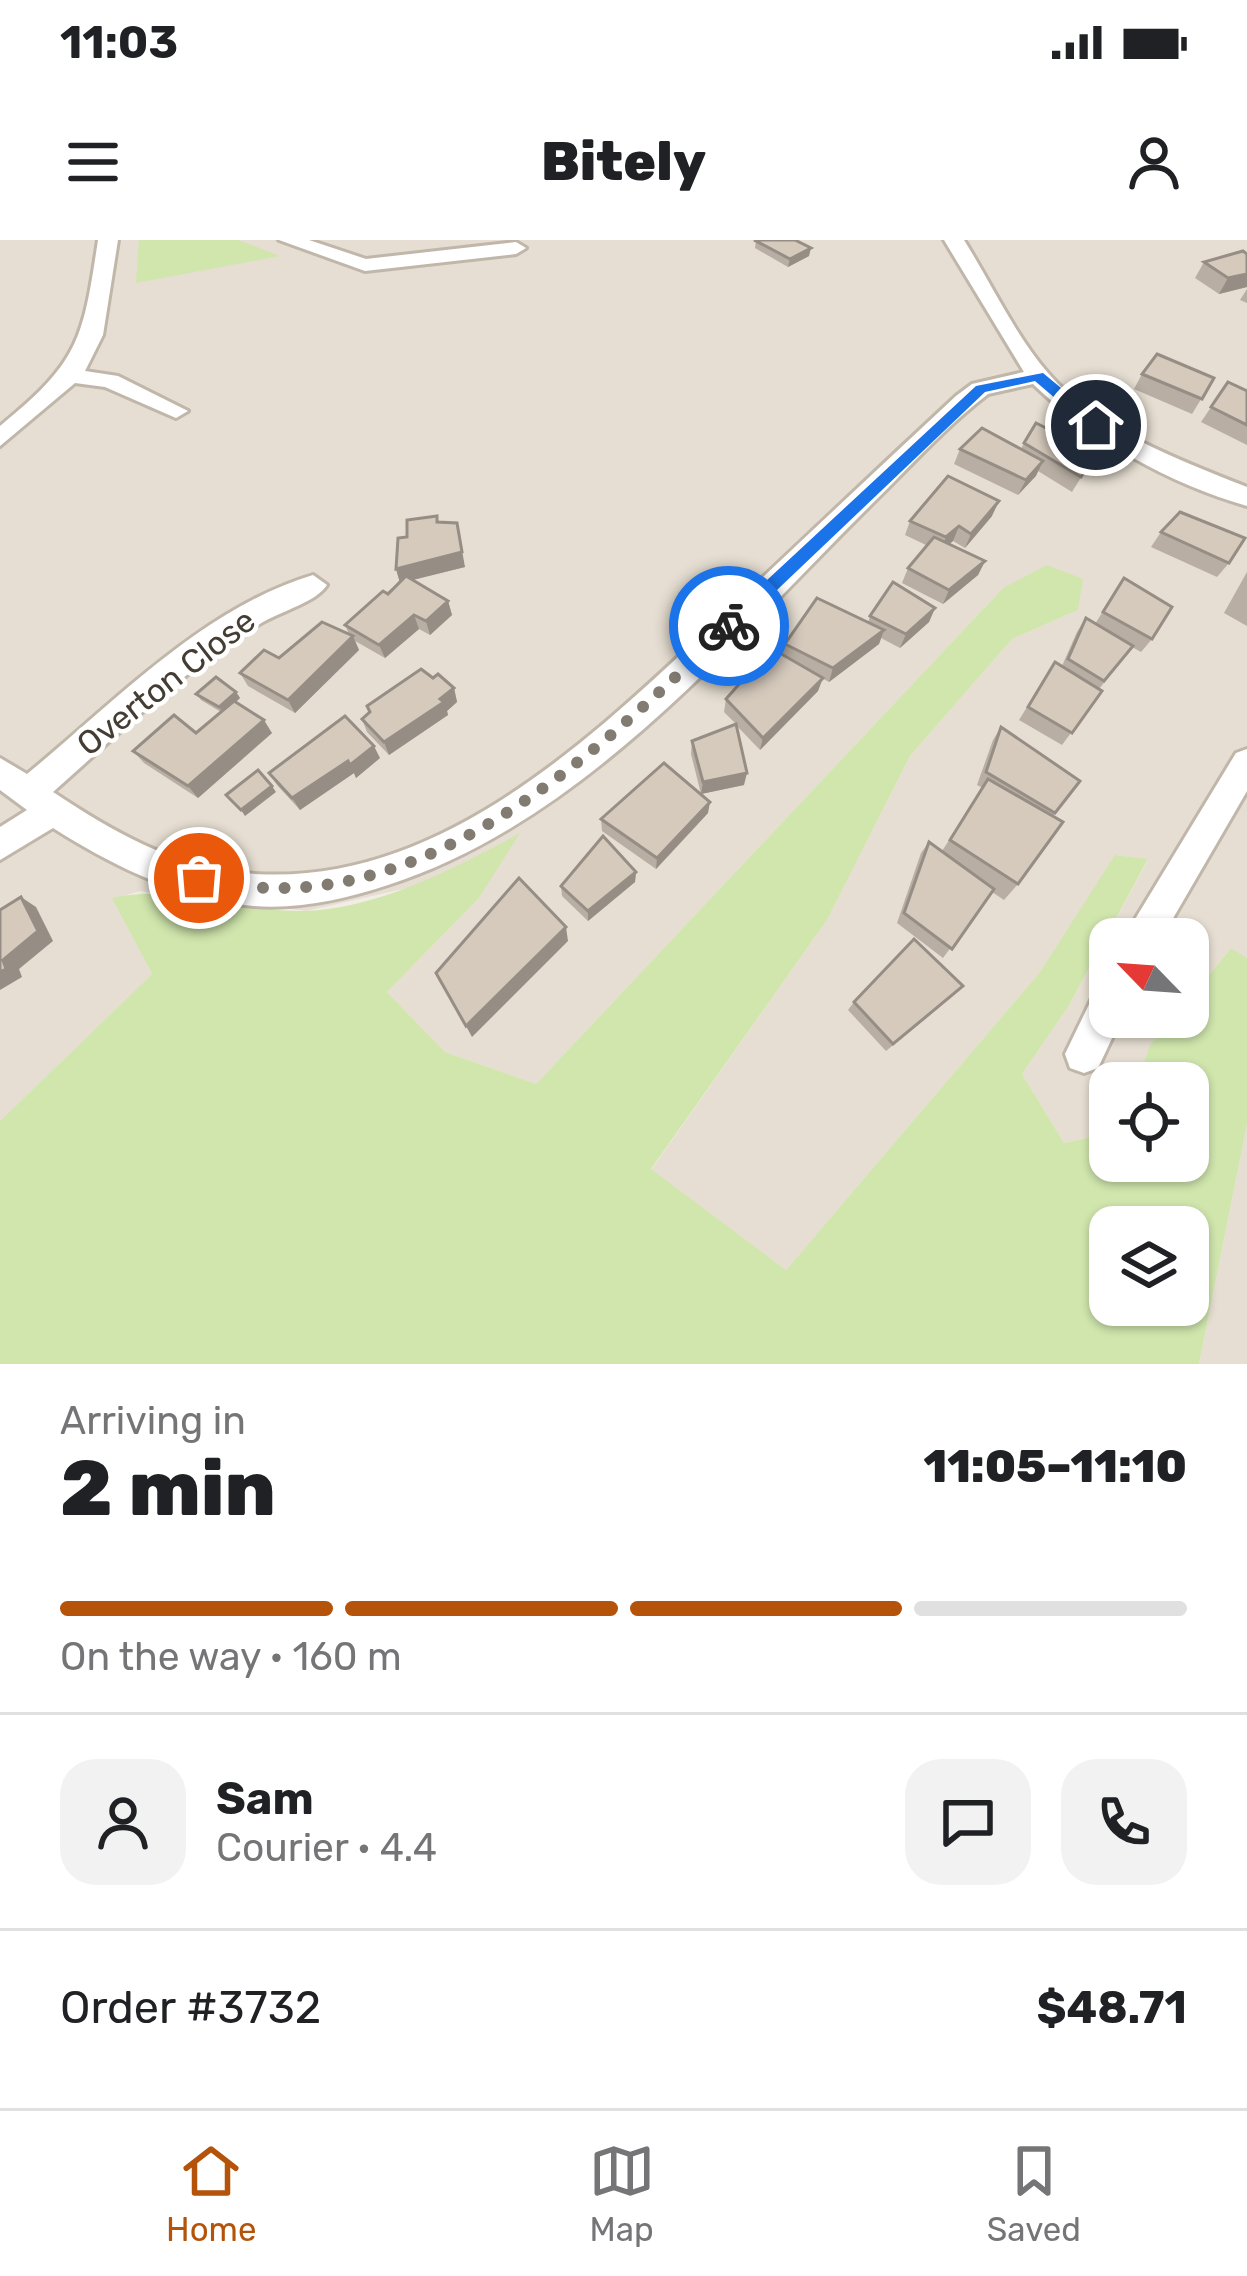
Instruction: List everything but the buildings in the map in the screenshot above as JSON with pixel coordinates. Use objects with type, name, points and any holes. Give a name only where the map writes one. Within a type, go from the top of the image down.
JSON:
[{"type":"street","points":[[0,438],[73,376],[95,338],[107,240]]},
{"type":"street","points":[[289,240],[365,265],[516,248]]},
{"type":"street","points":[[953,240],[1038,376],[1074,410],[1124,442],[1247,497]]},
{"type":"street","points":[[73,376],[110,381],[176,411]]},
{"type":"street","points":[[0,772],[39,802],[128,855],[176,872],[280,891],[352,878],[440,849],[523,802],[622,728],[980,388],[1038,376]]},
{"type":"street","name":"Overton Close","points":[[0,845],[39,802],[237,622],[278,597],[313,585]]},
{"type":"street","points":[[1154,918],[1247,762]]},
{"type":"street","points":[[1084,1054],[1092,1038]]},
{"type":"shaded area","points":[[0,240],[1247,240],[1247,958],[1230,949],[1209,974],[1209,918],[1116,918],[1148,860],[1116,855],[1040,972],[786,1270],[651,1170],[827,920],[910,756],[1012,639],[1078,610],[1003,588],[536,1084],[445,1052],[387,992],[479,898],[517,835],[425,884],[306,911],[140,891],[113,899],[152,974],[0,1121]]},
{"type":"shaded area","points":[[1089,968],[1089,1038],[1157,1038],[1144,1062],[1089,1062],[1089,1138],[1064,1143],[1022,1074]]},
{"type":"shaded area","points":[[1247,1124],[1247,1364],[1199,1364]]},
{"type":"green space","points":[[139,240],[238,240],[280,256],[136,283]]},
{"type":"green space","points":[[1047,565],[1083,579],[1078,610],[1012,639],[910,756],[827,920],[651,1169],[786,1270],[1040,972],[1115,855],[1148,859],[1116,918],[1089,918],[1089,968],[1022,1074],[1064,1143],[1089,1138],[1089,1182],[1209,1182],[1209,1062],[1144,1062],[1156,1038],[1209,1038],[1209,975],[1231,948],[1247,958],[1247,1124],[1209,1314],[1209,1206],[1089,1206],[1089,1326],[1207,1326],[1199,1364],[0,1364],[0,1121],[152,974],[112,898],[160,894],[280,910],[332,908],[416,884],[520,833],[479,898],[387,992],[445,1052],[536,1084],[1003,588]]},
{"type":"way so far","points":[[199,878],[280,891],[352,878],[440,849],[562,777],[622,728],[729,626]]},
{"type":"route","points":[[729,626],[980,388],[1038,376],[1096,425]]}]
